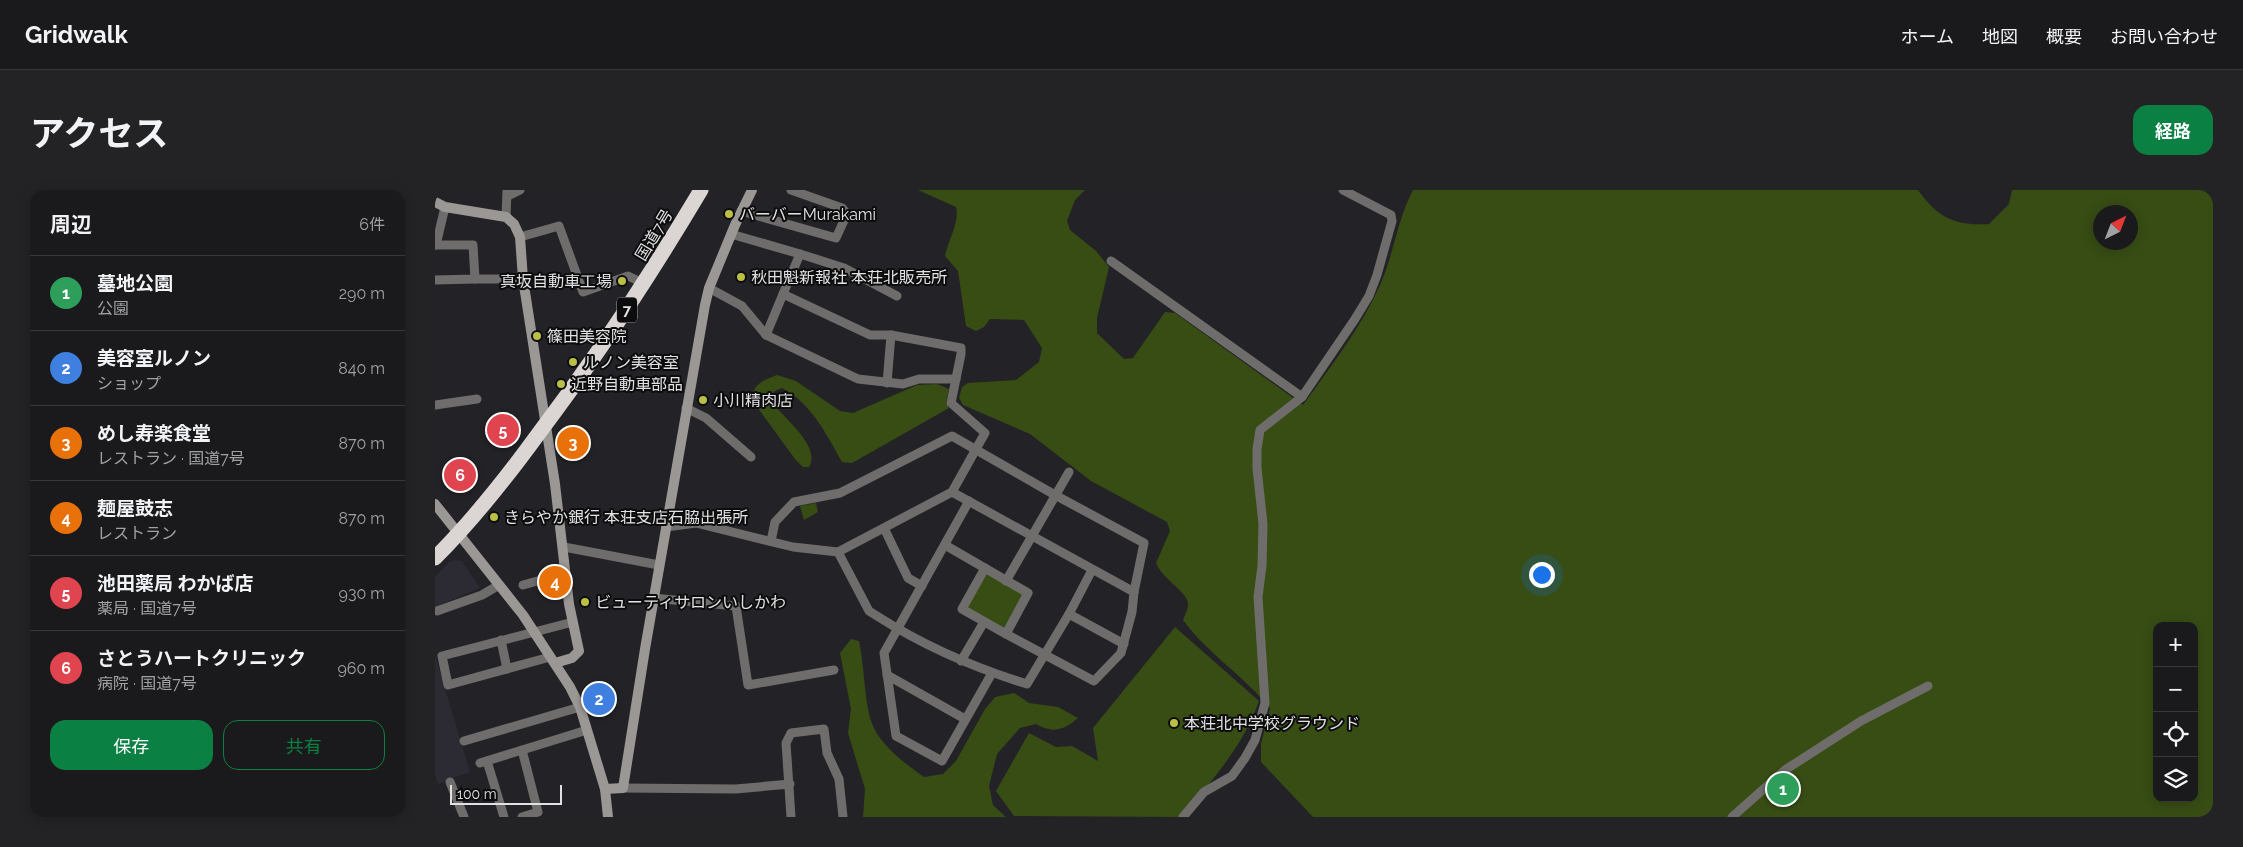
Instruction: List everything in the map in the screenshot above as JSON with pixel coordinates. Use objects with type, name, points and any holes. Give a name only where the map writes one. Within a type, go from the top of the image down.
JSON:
[{"type":"highway","name":"国道7号","points":[[435,558],[458,535],[546,425],[595,358],[645,284],[701,190]]},
{"type":"street","points":[[506,217],[507,193],[520,190]]},
{"type":"street","points":[[623,788],[665,527],[709,288],[741,211],[752,190]]},
{"type":"street","points":[[741,211],[836,238],[847,214],[842,208],[791,190]]},
{"type":"street","points":[[1183,817],[1204,792],[1232,776],[1245,758],[1255,740],[1265,703],[1258,596],[1262,566],[1263,524],[1257,449],[1261,430],[1302,397],[1329,361],[1369,296],[1386,246],[1392,221],[1391,215],[1343,190]]},
{"type":"street","points":[[435,202],[445,207],[506,217],[514,224],[519,237],[523,278],[564,548],[573,622],[579,650],[572,658],[507,669],[448,685],[442,656],[573,622]]},
{"type":"street","points":[[445,207],[435,245],[473,245],[475,279]]},
{"type":"street","points":[[519,237],[559,226],[583,292],[628,276],[645,284]]},
{"type":"street","points":[[731,234],[844,268],[897,296]]},
{"type":"street","points":[[766,335],[800,254]]},
{"type":"street","points":[[1111,261],[1302,397]]},
{"type":"street","points":[[435,280],[523,278]]},
{"type":"street","points":[[709,288],[742,306],[766,335],[858,379],[903,384],[919,379],[955,379]]},
{"type":"street","points":[[665,527],[695,523],[793,547],[838,552],[953,492],[985,433],[951,402],[961,348],[891,335],[870,335],[783,294]]},
{"type":"street","points":[[887,383],[891,335]]},
{"type":"street","points":[[435,405],[477,399]]},
{"type":"street","points":[[686,408],[706,418],[751,457]]},
{"type":"street","points":[[771,541],[775,522],[794,502],[840,494],[952,436],[1055,496],[1144,543],[1132,612],[1121,653],[1094,681],[962,609],[985,568]]},
{"type":"street","points":[[1006,581],[1069,472]]},
{"type":"street","points":[[953,492],[1031,537],[1134,592]]},
{"type":"street","points":[[969,502],[884,653],[896,736],[942,761],[992,673]]},
{"type":"street","points":[[435,504],[534,631],[580,707],[605,789],[609,817]]},
{"type":"street","points":[[884,528],[908,578],[922,586]]},
{"type":"street","points":[[945,545],[1028,593],[1006,634]]},
{"type":"street","points":[[564,548],[659,565]]},
{"type":"street","points":[[838,552],[869,610],[897,628],[961,661],[1027,684],[1069,614],[1092,570]]},
{"type":"street","points":[[523,585],[566,573]]},
{"type":"street","points":[[437,611],[482,595],[499,585]]},
{"type":"street","points":[[653,598],[736,606],[748,685],[834,670]]},
{"type":"street","points":[[1069,614],[1124,644]]},
{"type":"street","points":[[961,661],[984,622]]},
{"type":"street","points":[[501,640],[507,669]]},
{"type":"street","points":[[887,675],[965,719]]},
{"type":"street","points":[[1732,817],[1785,770],[1861,721],[1928,686]]},
{"type":"street","points":[[464,741],[580,707]]},
{"type":"street","points":[[791,817],[786,743],[791,733],[824,729],[827,753],[839,779],[843,817]]},
{"type":"street","points":[[503,817],[483,762],[587,730]]},
{"type":"street","points":[[521,750],[538,812],[522,817]]},
{"type":"street","points":[[451,782],[464,817]]},
{"type":"street","points":[[605,789],[736,789],[790,784]]},
{"type":"shaded area","points":[[455,560],[462,561],[480,588],[435,607],[435,577],[449,562]]},
{"type":"shaded area","points":[[435,655],[470,772],[438,784],[435,775]]},
{"type":"green space","points":[[918,190],[1085,190],[1075,200],[1067,221],[1070,230],[1096,251],[1109,267],[1097,318],[1097,333],[1124,359],[1133,358],[1165,312],[1175,313],[1303,405],[1345,347],[1372,301],[1385,273],[1403,213],[1413,190],[1918,190],[1925,200],[1940,214],[1948,218],[1957,222],[1989,224],[2009,204],[2012,190],[2213,190],[2213,817],[1313,817],[1261,762],[1261,744],[1270,708],[1249,685],[1203,643],[1183,620],[1188,604],[1187,599],[1159,569],[1156,563],[1170,531],[1167,522],[1091,481],[1030,434],[963,405],[959,398],[962,387],[968,383],[1016,380],[1039,362],[1042,348],[1024,320],[990,319],[984,327],[976,331],[966,326],[958,271],[945,256],[957,213],[956,207]]},
{"type":"green space","points":[[777,375],[796,381],[840,411],[853,413],[917,385],[937,384],[949,389],[946,403],[949,408],[852,463],[842,462],[810,411],[802,402],[782,388],[775,391],[769,397],[798,431],[810,449],[809,467],[803,467],[795,459],[752,400],[756,386]]},
{"type":"green space","points":[[816,503],[818,512],[804,520],[800,506]]},
{"type":"green space","points":[[985,568],[1028,593],[1006,634],[962,609]]},
{"type":"green space","name":"本荘北中学校グラウンド","points":[[1175,627],[1259,701],[1244,734],[1235,748],[1183,817],[1014,816],[996,791],[1029,733],[1056,747],[1072,746],[1098,761],[1093,728]]},
{"type":"green space","points":[[851,639],[859,641],[866,696],[872,724],[883,742],[924,777],[943,774],[956,761],[985,709],[995,697],[1014,693],[1029,703],[1058,707],[1078,718],[1063,728],[1053,730],[1036,724],[1020,728],[997,754],[989,786],[993,805],[1006,817],[863,817],[865,789],[848,733],[851,709],[840,653]]},
{"type":"place","name":"バーバーMurakami","points":[[729,214]]},
{"type":"place","name":"秋田魁新報社 本荘北販売所","points":[[741,277]]},
{"type":"place","name":"真坂自動車工場","points":[[622,281]]},
{"type":"place","name":"篠田美容院","points":[[537,336]]},
{"type":"place","name":"ルノン美容室","points":[[573,362]]},
{"type":"place","name":"近野自動車部品","points":[[561,384]]},
{"type":"place","name":"小川精肉店","points":[[703,400]]},
{"type":"place","name":"池田薬局 わかば店","points":[[503,430]]},
{"type":"place","name":"めし寿楽食堂","points":[[573,443]]},
{"type":"place","name":"さとうハートクリニック","points":[[460,475]]},
{"type":"place","name":"きらやか銀行 本荘支店石脇出張所","points":[[494,517]]},
{"type":"place","name":"麺屋鼓志","points":[[555,582]]},
{"type":"place","name":"ビューティサロンいしかわ","points":[[585,602]]},
{"type":"place","name":"美容室ルノン","points":[[599,699]]},
{"type":"place","name":"本荘北中学校グラウンド","points":[[1174,723]]},
{"type":"place","name":"墓地公園","points":[[1783,789]]}]
